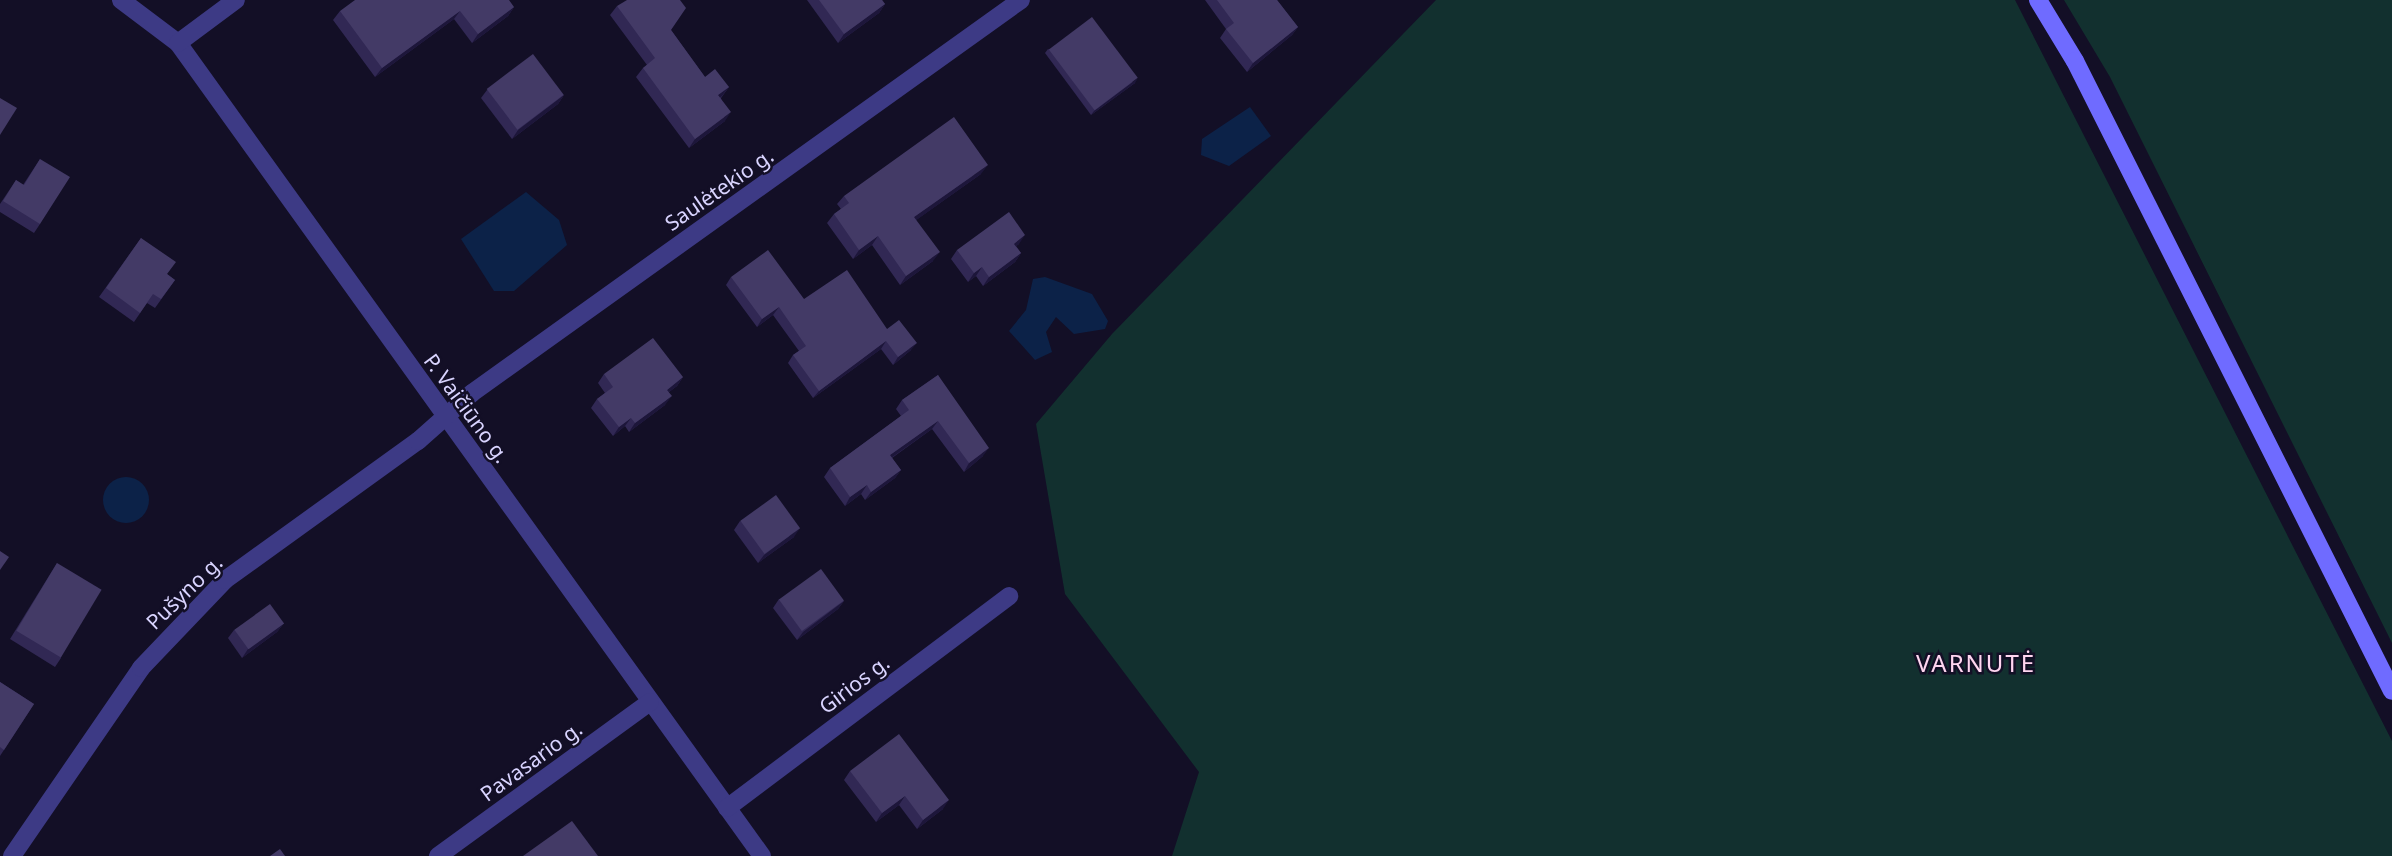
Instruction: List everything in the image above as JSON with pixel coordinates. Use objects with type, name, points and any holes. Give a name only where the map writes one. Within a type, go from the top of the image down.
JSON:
[{"type":"main road","points":[[2038,0],[2075,61],[2392,691]]},
{"type":"street","name":"P. Vaičiūno g.","points":[[121,0],[178,43],[762,856]]},
{"type":"street","points":[[178,43],[236,0]]},
{"type":"street","name":"Saulėtekio g.","points":[[445,416],[1021,0]]},
{"type":"street","name":"Pušyno g.","points":[[12,856],[141,668],[189,616],[225,580],[445,416]]},
{"type":"street","name":"Girios g.","points":[[727,808],[1009,596]]},
{"type":"street","name":"Pavasario g.","points":[[438,856],[650,702]]},
{"type":"green space","points":[[1436,0],[2015,0],[2392,741],[2392,856],[1172,856],[1199,772],[1065,594],[1036,424],[1112,334]]},
{"type":"green space","points":[[2064,0],[2392,0],[2392,643],[2110,77]]},
{"type":"water","points":[[1250,107],[1271,136],[1229,166],[1201,155],[1202,139]]},
{"type":"water","points":[[526,192],[559,220],[567,245],[514,291],[494,291],[461,239]]},
{"type":"water","points":[[1045,277],[1092,294],[1108,321],[1105,329],[1074,334],[1056,317],[1046,332],[1052,352],[1035,360],[1009,331],[1026,310],[1033,279]]},
{"type":"water","points":[[126,477],[142,484],[149,500],[142,516],[126,523],[110,516],[103,500],[110,484]]},
{"type":"building","points":[[355,0],[509,0],[514,7],[478,34],[460,11],[382,68],[340,11]]},
{"type":"building","points":[[627,0],[680,0],[686,8],[671,30],[705,77],[715,69],[729,87],[718,95],[731,112],[695,139],[643,68],[655,58],[617,6]]},
{"type":"building","points":[[819,0],[882,0],[885,4],[844,34]]},
{"type":"building","points":[[1217,0],[1277,0],[1298,27],[1253,63],[1226,29],[1234,23]]},
{"type":"building","points":[[1092,17],[1138,78],[1095,110],[1049,49]]},
{"type":"building","points":[[533,54],[564,95],[517,130],[487,89]]},
{"type":"building","points":[[0,98],[17,108],[0,135]]},
{"type":"building","points":[[954,117],[988,165],[914,217],[940,252],[906,276],[878,236],[859,250],[834,214],[849,203],[844,196]]},
{"type":"building","points":[[40,159],[70,177],[40,224],[3,201],[16,180],[24,185]]},
{"type":"building","points":[[1009,212],[1025,235],[1014,244],[1021,253],[989,277],[982,267],[974,273],[957,250]]},
{"type":"building","points":[[141,238],[176,262],[167,274],[175,280],[161,299],[153,294],[140,313],[106,288]]},
{"type":"building","points":[[768,250],[804,299],[847,270],[887,329],[899,320],[917,343],[898,357],[886,341],[819,391],[793,355],[806,346],[779,307],[762,319],[731,277]]},
{"type":"building","points":[[653,338],[683,377],[667,390],[672,396],[635,423],[631,418],[619,427],[597,399],[613,387],[604,374]]},
{"type":"building","points":[[938,375],[989,448],[969,463],[938,421],[890,455],[901,470],[871,492],[867,485],[850,497],[830,468],[909,410],[902,400]]},
{"type":"building","points":[[776,495],[800,528],[765,554],[740,521]]},
{"type":"building","points":[[0,551],[9,557],[0,570]]},
{"type":"building","points":[[57,563],[102,590],[61,657],[16,631]]},
{"type":"building","points":[[821,569],[844,601],[802,631],[779,600]]},
{"type":"building","points":[[270,604],[284,623],[249,649],[234,630]]},
{"type":"building","points":[[0,682],[34,704],[4,750],[0,747]]},
{"type":"building","points":[[899,734],[949,800],[923,820],[905,796],[882,813],[850,771]]},
{"type":"building","points":[[572,821],[598,856],[523,856]]},
{"type":"building","points":[[280,849],[285,856],[270,856]]},
{"type":"district","name":"VARNUTĖ","points":[[1976,663]]}]
